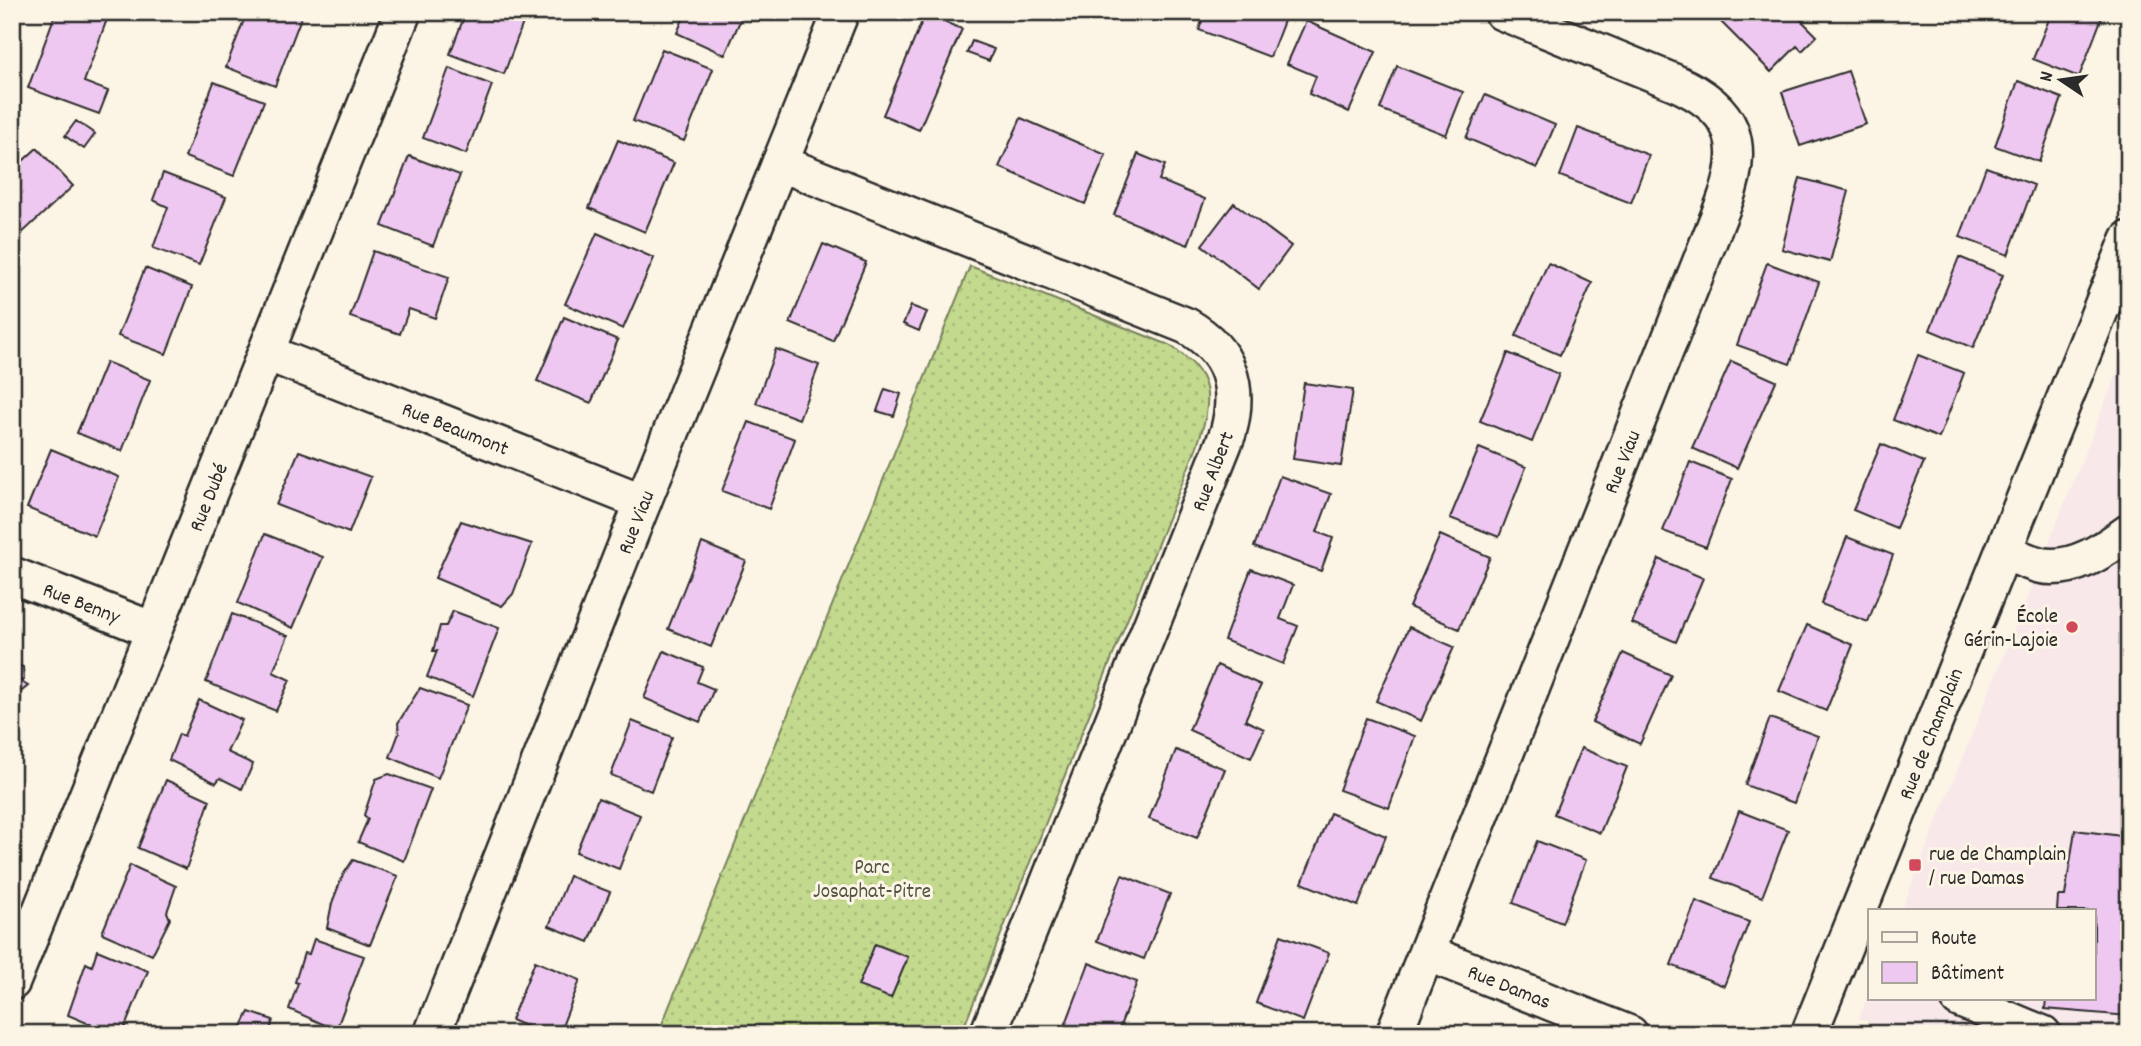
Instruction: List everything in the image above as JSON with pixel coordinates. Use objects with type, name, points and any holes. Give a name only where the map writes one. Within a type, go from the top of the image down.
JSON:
[{"type":"street","name":"Rue Dubé","points":[[12,982],[403,12]]},
{"type":"street","name":"Rue Viau","points":[[432,1034],[841,12]]},
{"type":"street","name":"Rue Viau","points":[[1394,1034],[1731,186],[1735,166],[1735,149],[1729,126],[1722,115],[1700,95],[1502,12]]},
{"type":"street","name":"Rue Albert","points":[[780,163],[1187,326],[1203,335],[1214,346],[1230,376],[1233,388],[1231,420],[1224,443],[988,1034]]},
{"type":"street","name":"Rue de Champlain","points":[[1873,909],[2004,551],[2129,239]]},
{"type":"street","name":"Rue Beaumont","points":[[267,353],[643,502]]},
{"type":"street","points":[[2004,551],[2039,565],[2066,565],[2109,546],[2129,532]]},
{"type":"street","name":"Rue Benny","points":[[12,575],[153,631]]},
{"type":"street","name":"Rue de Champlain","points":[[1809,1034],[1856,956],[1868,923]]},
{"type":"street","name":"Rue Damas","points":[[1427,953],[1630,1034]]},
{"type":"street","points":[[1961,1000],[2043,1034]]},
{"type":"shaded area","name":"École Gérin-Lajoie","points":[[2129,343],[2129,1034],[1898,1034],[1859,1018],[1868,995],[1868,1000],[2096,1000],[2096,909],[1902,909]]},
{"type":"green space","name":"Parc Josaphat-Pitre","points":[[970,266],[1169,345],[1195,366],[1202,377],[1207,401],[1197,446],[961,1034],[658,1034]]},
{"type":"building","points":[[56,12],[90,12],[107,19],[84,82],[108,91],[99,114],[28,88]]},
{"type":"building","points":[[247,12],[296,12],[302,15],[275,86],[226,67]]},
{"type":"building","points":[[477,12],[527,12],[504,74],[450,54],[464,17],[474,20]]},
{"type":"building","points":[[686,12],[744,12],[725,55],[677,33]]},
{"type":"building","points":[[1205,12],[1287,13],[1270,57],[1199,30]]},
{"type":"building","points":[[1728,12],[1793,12],[1817,36],[1802,51],[1797,46],[1771,72],[1719,20]]},
{"type":"building","points":[[2052,12],[2104,12],[2079,77],[2033,59]]},
{"type":"building","points":[[925,14],[962,29],[919,130],[883,115]]},
{"type":"building","points":[[1306,21],[1376,52],[1349,112],[1309,94],[1316,76],[1287,64]]},
{"type":"building","points":[[972,41],[994,49],[989,61],[967,53]]},
{"type":"building","points":[[662,49],[713,69],[684,141],[633,121]]},
{"type":"building","points":[[1397,66],[1463,92],[1446,135],[1380,109]]},
{"type":"building","points":[[449,68],[492,85],[466,154],[423,138]]},
{"type":"building","points":[[1848,71],[1866,124],[1800,146],[1782,92]]},
{"type":"building","points":[[2018,81],[2062,98],[2039,162],[1995,146]]},
{"type":"building","points":[[214,82],[264,101],[234,176],[185,157]]},
{"type":"building","points":[[1485,95],[1555,125],[1537,168],[1466,138]]},
{"type":"building","points":[[1021,118],[1106,155],[1085,204],[999,167]]},
{"type":"building","points":[[76,121],[95,134],[84,149],[65,136]]},
{"type":"building","points":[[1578,128],[1649,155],[1631,203],[1560,176]]},
{"type":"building","points":[[618,140],[674,163],[645,232],[589,208]]},
{"type":"building","points":[[37,148],[73,186],[19,236],[12,230],[12,171]]},
{"type":"building","points":[[1138,154],[1165,165],[1159,180],[1205,199],[1188,245],[1114,215]]},
{"type":"building","points":[[409,156],[460,175],[433,246],[382,226]]},
{"type":"building","points":[[1986,167],[2034,185],[2008,255],[1960,237]]},
{"type":"building","points":[[163,173],[226,197],[199,265],[153,248],[168,207],[153,200]]},
{"type":"building","points":[[1800,178],[1849,191],[1830,262],[1782,249]]},
{"type":"building","points":[[1234,203],[1291,246],[1259,289],[1202,245]]},
{"type":"building","points":[[597,233],[654,258],[623,329],[565,304]]},
{"type":"building","points":[[823,244],[866,262],[833,341],[790,323]]},
{"type":"building","points":[[373,251],[449,277],[435,318],[409,309],[400,334],[350,317]]},
{"type":"building","points":[[1959,257],[2003,275],[1973,348],[1930,330]]},
{"type":"building","points":[[1548,263],[1592,283],[1560,355],[1516,336]]},
{"type":"building","points":[[1767,263],[1819,282],[1790,364],[1737,345]]},
{"type":"building","points":[[145,268],[192,287],[166,354],[118,336]]},
{"type":"building","points":[[911,306],[927,312],[919,331],[903,324]]},
{"type":"building","points":[[564,317],[618,340],[591,403],[537,381]]},
{"type":"building","points":[[776,349],[819,365],[799,419],[756,403]]},
{"type":"building","points":[[1508,353],[1559,374],[1532,442],[1480,421]]},
{"type":"building","points":[[1918,355],[1964,373],[1939,438],[1893,420]]},
{"type":"building","points":[[1731,361],[1776,381],[1737,468],[1692,448]]},
{"type":"building","points":[[106,362],[150,380],[122,451],[77,433]]},
{"type":"building","points":[[1304,383],[1353,390],[1341,466],[1293,459]]},
{"type":"building","points":[[885,389],[901,394],[894,416],[877,411]]},
{"type":"building","points":[[749,422],[795,439],[769,509],[722,491]]},
{"type":"building","points":[[1881,444],[1924,462],[1896,528],[1853,510]]},
{"type":"building","points":[[1479,448],[1526,467],[1499,537],[1450,518]]},
{"type":"building","points":[[51,449],[119,477],[95,536],[27,508]]},
{"type":"building","points":[[299,451],[371,477],[349,533],[276,505]]},
{"type":"building","points":[[1690,462],[1732,479],[1706,547],[1663,531]]},
{"type":"building","points":[[1280,476],[1331,494],[1317,532],[1333,538],[1321,571],[1254,547]]},
{"type":"building","points":[[461,521],[532,544],[513,594],[502,606],[435,578]]},
{"type":"building","points":[[265,534],[323,557],[293,628],[238,603]]},
{"type":"building","points":[[1440,535],[1490,557],[1459,629],[1409,607]]},
{"type":"building","points":[[1847,537],[1893,555],[1868,622],[1821,604]]},
{"type":"building","points":[[702,543],[746,561],[711,647],[668,629]]},
{"type":"building","points":[[1659,559],[1703,578],[1676,642],[1632,623]]},
{"type":"building","points":[[1251,569],[1293,585],[1280,619],[1298,626],[1283,664],[1224,640]]},
{"type":"building","points":[[453,611],[499,628],[473,696],[427,677],[437,651],[433,651],[440,626],[446,626]]},
{"type":"building","points":[[232,614],[288,636],[273,672],[290,680],[276,711],[206,682]]},
{"type":"building","points":[[1807,625],[1853,645],[1826,711],[1779,691]]},
{"type":"building","points":[[1409,627],[1454,647],[1421,721],[1376,701]]},
{"type":"building","points":[[664,651],[703,667],[697,682],[714,689],[700,722],[644,698]]},
{"type":"building","points":[[1623,653],[1671,675],[1640,744],[1592,722]]},
{"type":"building","points":[[12,663],[23,667],[24,680],[20,681],[28,686],[12,699]]},
{"type":"building","points":[[1217,665],[1261,685],[1245,720],[1264,729],[1251,758],[1189,730]]},
{"type":"building","points":[[420,688],[467,705],[438,778],[390,757],[399,733],[398,723]]},
{"type":"building","points":[[199,700],[242,720],[227,752],[253,764],[242,789],[220,778],[216,783],[169,760],[179,734],[184,736]]},
{"type":"building","points":[[1366,718],[1415,736],[1389,808],[1339,790]]},
{"type":"building","points":[[1770,718],[1818,736],[1794,803],[1745,785]]},
{"type":"building","points":[[632,721],[672,737],[651,791],[611,775]]},
{"type":"building","points":[[1581,748],[1627,767],[1600,833],[1554,814]]},
{"type":"building","points":[[1176,750],[1225,769],[1197,838],[1149,819]]},
{"type":"building","points":[[389,774],[431,789],[404,861],[358,842],[368,819],[364,815],[376,779]]},
{"type":"building","points":[[166,780],[210,800],[186,869],[138,848]]},
{"type":"building","points":[[598,798],[640,815],[619,869],[576,852]]},
{"type":"building","points":[[1739,811],[1788,830],[1762,897],[1713,878]]},
{"type":"building","points":[[1330,813],[1386,836],[1358,906],[1302,883]]},
{"type":"building","points":[[2075,830],[2129,837],[2129,1016],[2045,1009],[2046,1000],[2096,1000],[2096,909],[2057,909],[2058,896],[2065,896]]},
{"type":"building","points":[[1537,841],[1586,860],[1562,923],[1513,903]]},
{"type":"building","points":[[353,860],[398,876],[370,945],[327,928],[332,903],[343,875]]},
{"type":"building","points":[[130,865],[176,886],[167,912],[170,919],[152,955],[102,933]]},
{"type":"building","points":[[1122,875],[1170,894],[1144,959],[1097,941]]},
{"type":"building","points":[[569,876],[610,892],[589,942],[549,926]]},
{"type":"building","points":[[1696,901],[1749,922],[1724,986],[1671,965]]},
{"type":"building","points":[[1281,935],[1329,953],[1303,1021],[1256,1003]]},
{"type":"building","points":[[314,939],[364,956],[336,1030],[289,1009],[304,953],[309,954]]},
{"type":"building","points":[[875,944],[908,957],[891,998],[858,986]]},
{"type":"building","points":[[97,950],[148,971],[122,1034],[113,1034],[68,1015],[86,963],[92,966]]},
{"type":"building","points":[[535,961],[580,980],[559,1034],[544,1034],[511,1020]]},
{"type":"building","points":[[1089,963],[1137,982],[1117,1034],[1062,1034]]},
{"type":"building","points":[[249,1012],[273,1020],[269,1034],[252,1034],[241,1028]]},
{"type":"building","points":[[1249,1026],[1267,1034],[1245,1034]]},
{"type":"place","name":"École Gérin-Lajoie","points":[[2072,627]]},
{"type":"place","name":"rue de Champlain / rue Damas","points":[[1915,865]]}]
